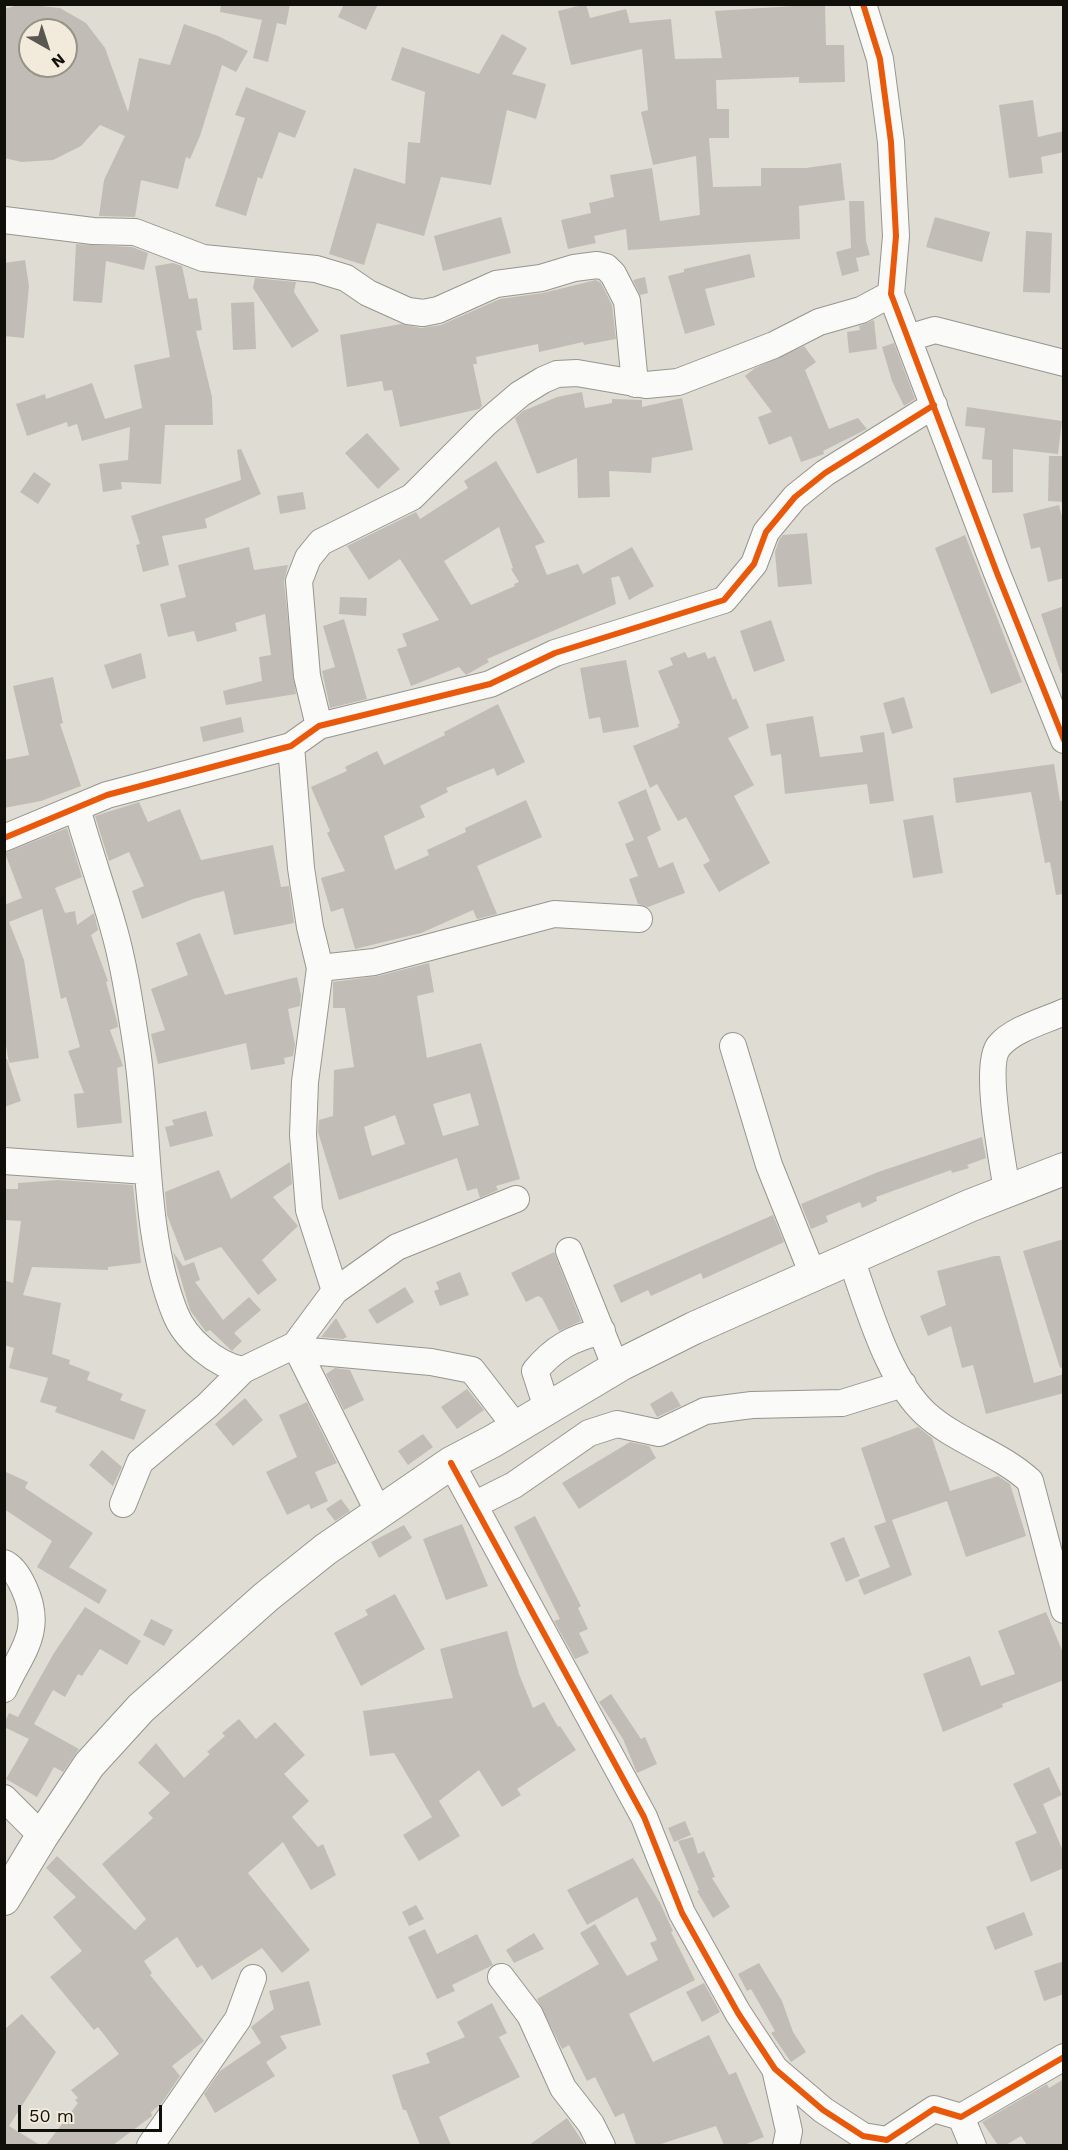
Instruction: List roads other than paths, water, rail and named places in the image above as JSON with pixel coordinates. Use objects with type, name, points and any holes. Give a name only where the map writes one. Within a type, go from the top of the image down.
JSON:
[{"type":"main road","points":[[4,1899],[89,1765],[141,1708],[266,1597],[326,1549],[451,1463],[616,1368],[705,1323],[813,1275],[1007,1191],[1064,1169]]},
{"type":"street","points":[[864,4],[880,58],[891,142],[896,236],[891,294],[996,573],[1053,682],[1064,740]]},
{"type":"street","points":[[4,220],[93,231],[135,232],[203,258],[316,269],[346,278],[368,293],[408,311],[423,313],[438,310],[496,284],[541,278],[574,268],[597,265],[606,267],[613,274],[627,301],[635,384]]},
{"type":"street","points":[[319,726],[307,676],[299,581],[308,558],[321,542],[411,497],[486,423],[520,394],[543,380],[557,374],[577,373],[635,384],[678,382],[774,345],[819,322],[861,310],[891,294]]},
{"type":"street","points":[[908,338],[935,330],[1064,363]]},
{"type":"street","points":[[4,838],[107,795],[291,746],[319,726],[490,684],[555,653],[724,600],[754,564],[766,532],[795,497],[825,473],[934,405]]},
{"type":"street","points":[[291,746],[301,868],[310,927],[321,968],[305,1082],[303,1135],[309,1210],[335,1291]]},
{"type":"street","points":[[77,808],[114,929],[136,1044],[147,1171],[162,1265],[176,1316],[194,1341],[210,1355],[232,1368],[243,1371]]},
{"type":"street","points":[[321,968],[374,962],[555,914],[639,919]]},
{"type":"street","points":[[1007,1191],[994,1107],[992,1056],[1001,1043],[1064,1012]]},
{"type":"street","points":[[733,1046],[769,1165],[813,1275]]},
{"type":"street","points":[[4,1161],[147,1171]]},
{"type":"street","points":[[297,1348],[335,1291],[398,1248],[516,1199]]},
{"type":"street","points":[[569,1251],[616,1368]]},
{"type":"street","points":[[851,1259],[885,1351],[903,1384],[926,1414],[976,1447],[1017,1468],[1030,1481],[1064,1610]]},
{"type":"street","points":[[547,1408],[535,1371],[550,1353],[565,1343],[579,1336],[602,1331]]},
{"type":"street","points":[[297,1348],[379,1513]]},
{"type":"street","points":[[123,1504],[140,1462],[208,1405],[243,1371],[297,1348],[432,1362],[472,1370],[516,1427]]},
{"type":"street","points":[[476,1504],[514,1485],[589,1432],[617,1424],[659,1432],[705,1411],[752,1405],[842,1403],[903,1384]]},
{"type":"street","points":[[451,1463],[476,1504],[520,1591],[644,1816],[682,1913],[738,2013],[775,2069],[823,2110],[863,2136],[887,2140],[934,2109],[961,2117],[1064,2057]]},
{"type":"street","points":[[4,1563],[10,1566],[22,1583],[33,1614],[25,1652],[5,1687]]},
{"type":"street","points":[[4,1798],[42,1836]]},
{"type":"street","points":[[501,1977],[530,2015],[563,2088],[591,2124],[602,2145]]},
{"type":"street","points":[[150,2145],[238,2019],[253,1978]]},
{"type":"street","points":[[775,2069],[785,2145]]},
{"type":"street","points":[[961,2117],[973,2145]]}]
